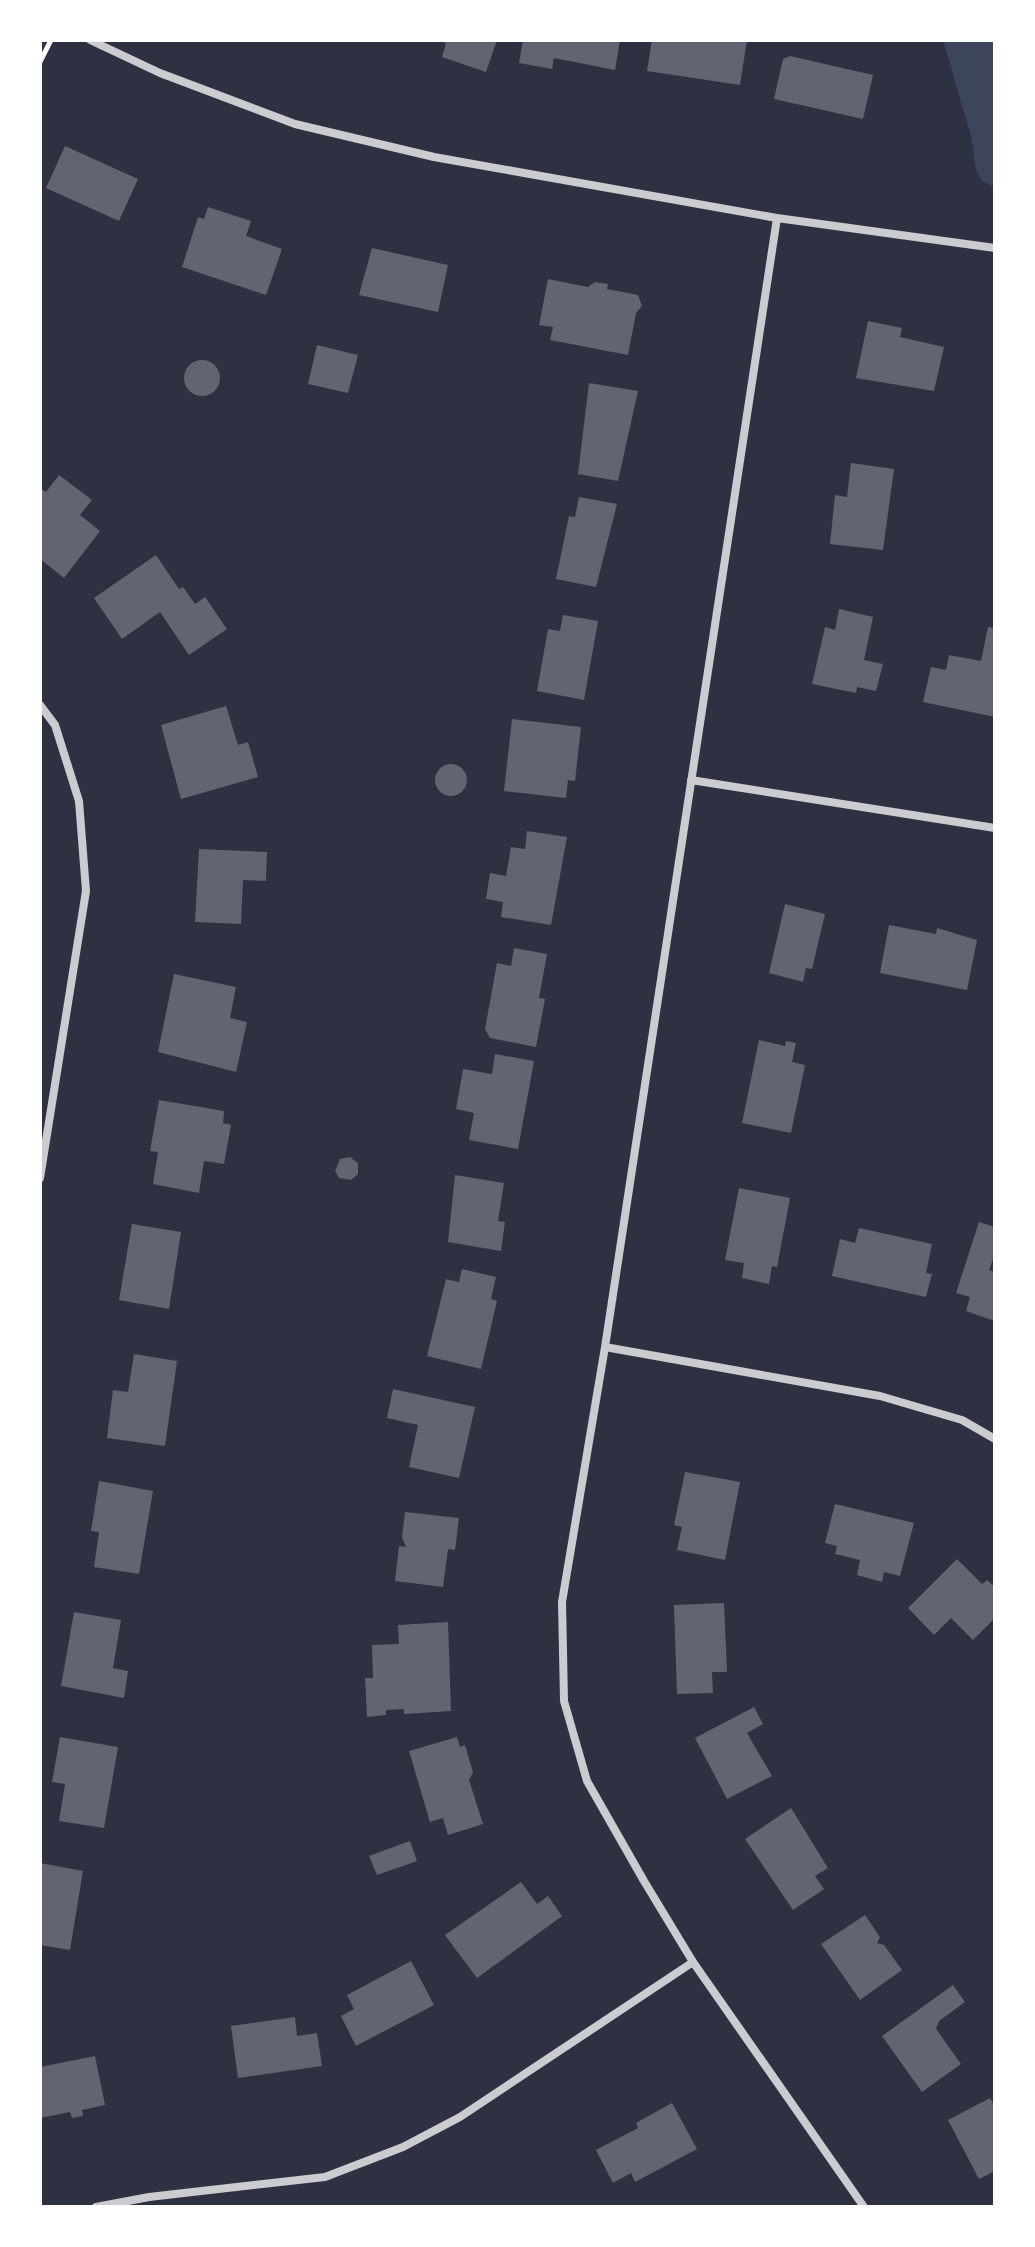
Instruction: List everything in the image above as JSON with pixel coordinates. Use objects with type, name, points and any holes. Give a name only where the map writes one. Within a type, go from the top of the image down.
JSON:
[{"type":"street","points":[[90,40],[160,73],[295,124],[434,157],[777,218],[995,248]]},
{"type":"street","points":[[777,218],[605,1347],[562,1602],[564,1701],[587,1781],[693,1962],[864,2207]]},
{"type":"street","points":[[40,705],[55,725],[79,801],[86,891],[40,1178]]},
{"type":"street","points":[[691,780],[995,828]]},
{"type":"street","points":[[605,1347],[880,1396],[962,1420],[995,1439]]},
{"type":"street","points":[[96,2207],[325,2177],[403,2147],[460,2117],[693,1962]]},
{"type":"path","points":[[40,62],[51,40]]},
{"type":"shaded area","points":[[943,40],[995,40],[995,187],[982,181],[976,170],[971,136]]},
{"type":"building","points":[[497,40],[486,72],[442,57],[446,43],[438,41]]},
{"type":"building","points":[[523,40],[620,40],[615,70],[554,58],[552,69],[519,63]]},
{"type":"building","points":[[652,40],[747,40],[740,85],[647,71]]},
{"type":"building","points":[[790,56],[873,75],[863,119],[774,99],[783,59]]},
{"type":"building","points":[[65,146],[138,179],[119,221],[46,188]]},
{"type":"building","points":[[208,207],[251,221],[246,236],[282,249],[266,295],[182,267],[198,217],[204,219]]},
{"type":"building","points":[[372,248],[448,265],[438,312],[359,295]]},
{"type":"building","points":[[548,279],[588,287],[595,282],[608,284],[607,289],[638,295],[642,306],[636,313],[628,355],[550,340],[553,327],[539,325]]},
{"type":"building","points":[[868,321],[902,328],[900,337],[944,347],[934,391],[856,378]]},
{"type":"building","points":[[317,345],[358,355],[348,393],[308,384]]},
{"type":"building","points":[[202,360],[215,365],[220,378],[215,391],[202,396],[189,391],[184,378],[189,365]]},
{"type":"building","points":[[589,383],[638,391],[618,481],[578,474]]},
{"type":"building","points":[[851,463],[894,469],[883,550],[830,544],[835,495],[847,497]]},
{"type":"building","points":[[59,475],[92,500],[80,515],[100,531],[64,578],[40,559],[40,488],[46,492]]},
{"type":"building","points":[[579,497],[617,504],[596,587],[556,579],[569,516],[575,517]]},
{"type":"building","points":[[156,555],[179,589],[183,587],[195,604],[205,597],[227,629],[189,655],[160,612],[122,639],[94,598]]},
{"type":"building","points":[[839,609],[873,617],[864,660],[883,664],[876,691],[857,687],[856,693],[812,684],[825,627],[835,630]]},
{"type":"building","points":[[563,615],[598,621],[584,700],[537,691],[548,629],[560,631]]},
{"type":"building","points":[[988,627],[995,628],[995,717],[923,702],[931,667],[946,670],[949,655],[981,661]]},
{"type":"building","points":[[226,706],[238,745],[248,742],[258,777],[181,799],[161,725]]},
{"type":"building","points":[[512,719],[581,727],[575,781],[568,780],[566,798],[504,791]]},
{"type":"building","points":[[451,764],[462,769],[467,780],[462,791],[451,796],[440,791],[435,780],[440,769]]},
{"type":"building","points":[[527,831],[567,837],[551,925],[501,917],[503,902],[486,899],[490,873],[506,876],[511,847],[525,849]]},
{"type":"building","points":[[199,849],[267,852],[266,881],[243,880],[241,924],[195,922]]},
{"type":"building","points":[[785,904],[825,914],[812,969],[806,968],[803,982],[769,973]]},
{"type":"building","points":[[889,925],[936,934],[937,928],[977,940],[967,990],[880,973]]},
{"type":"building","points":[[514,948],[547,954],[539,998],[545,999],[536,1047],[490,1038],[485,1029],[497,963],[511,966]]},
{"type":"building","points":[[174,974],[236,987],[230,1018],[247,1022],[236,1072],[158,1052]]},
{"type":"building","points":[[759,1040],[785,1046],[786,1041],[796,1043],[792,1062],[805,1065],[791,1133],[742,1123]]},
{"type":"building","points":[[495,1054],[534,1061],[518,1149],[469,1140],[474,1113],[456,1109],[463,1069],[492,1074]]},
{"type":"building","points":[[159,1100],[224,1111],[223,1123],[231,1125],[224,1164],[204,1161],[199,1193],[153,1184],[158,1152],[150,1151]]},
{"type":"building","points":[[350,1157],[358,1163],[358,1174],[351,1180],[339,1178],[335,1171],[340,1159]]},
{"type":"building","points":[[455,1175],[504,1183],[498,1221],[505,1222],[501,1251],[448,1242]]},
{"type":"building","points":[[739,1188],[790,1198],[777,1267],[772,1266],[769,1284],[742,1278],[744,1263],[725,1260]]},
{"type":"building","points":[[979,1222],[995,1227],[995,1254],[989,1270],[995,1272],[995,1321],[966,1311],[970,1297],[956,1293]]},
{"type":"building","points":[[132,1224],[181,1232],[169,1309],[119,1300]]},
{"type":"building","points":[[859,1228],[932,1244],[926,1273],[932,1274],[926,1297],[832,1276],[840,1239],[855,1243]]},
{"type":"building","points":[[462,1269],[496,1277],[491,1299],[497,1301],[481,1369],[427,1356],[446,1279],[459,1282]]},
{"type":"building","points":[[134,1354],[177,1361],[165,1446],[107,1438],[113,1390],[128,1392]]},
{"type":"building","points":[[393,1389],[475,1407],[459,1478],[409,1467],[418,1425],[387,1418]]},
{"type":"building","points":[[685,1472],[740,1482],[725,1560],[677,1550],[682,1527],[674,1525]]},
{"type":"building","points":[[99,1481],[153,1491],[139,1574],[94,1567],[99,1532],[91,1531]]},
{"type":"building","points":[[835,1504],[914,1523],[900,1576],[884,1572],[882,1582],[857,1575],[860,1560],[835,1554],[837,1546],[825,1543]]},
{"type":"building","points":[[405,1512],[459,1518],[455,1550],[448,1549],[443,1587],[395,1581],[399,1546],[406,1547],[402,1537]]},
{"type":"building","points":[[957,1559],[982,1584],[987,1580],[995,1587],[995,1618],[973,1640],[951,1618],[934,1635],[908,1608]]},
{"type":"building","points":[[724,1603],[727,1672],[712,1672],[713,1693],[677,1694],[674,1605]]},
{"type":"building","points":[[74,1612],[121,1620],[113,1668],[128,1671],[124,1698],[61,1686]]},
{"type":"building","points":[[448,1622],[451,1711],[404,1714],[404,1709],[386,1710],[386,1715],[367,1717],[365,1678],[373,1678],[372,1645],[399,1644],[398,1625]]},
{"type":"building","points":[[754,1707],[763,1724],[747,1733],[772,1776],[727,1799],[695,1738]]},
{"type":"building","points":[[60,1737],[118,1747],[104,1828],[59,1821],[65,1784],[52,1782]]},
{"type":"building","points":[[457,1737],[460,1747],[465,1745],[473,1772],[469,1780],[483,1824],[448,1835],[443,1818],[430,1822],[409,1751]]},
{"type":"building","points":[[791,1808],[828,1868],[815,1876],[824,1889],[793,1910],[745,1839]]},
{"type":"building","points":[[410,1841],[417,1861],[377,1875],[369,1856]]},
{"type":"building","points":[[40,1863],[83,1871],[70,1950],[40,1945]]},
{"type":"building","points":[[521,1882],[537,1904],[548,1896],[562,1916],[477,1978],[445,1935]]},
{"type":"building","points":[[865,1915],[880,1937],[877,1943],[884,1945],[902,1970],[860,2000],[821,1944]]},
{"type":"building","points":[[411,1961],[434,2005],[356,2046],[341,2016],[354,2009],[347,1995]]},
{"type":"building","points":[[953,1985],[965,2002],[939,2021],[936,2029],[961,2064],[922,2092],[882,2036]]},
{"type":"building","points":[[295,2017],[297,2036],[317,2033],[322,2066],[238,2078],[231,2026]]},
{"type":"building","points":[[95,2056],[105,2105],[82,2110],[83,2116],[72,2118],[70,2112],[40,2118],[40,2067]]},
{"type":"building","points":[[990,2098],[995,2107],[995,2171],[979,2179],[948,2120]]},
{"type":"building","points":[[672,2103],[697,2149],[635,2182],[631,2173],[613,2183],[596,2150],[638,2128],[636,2123]]}]
